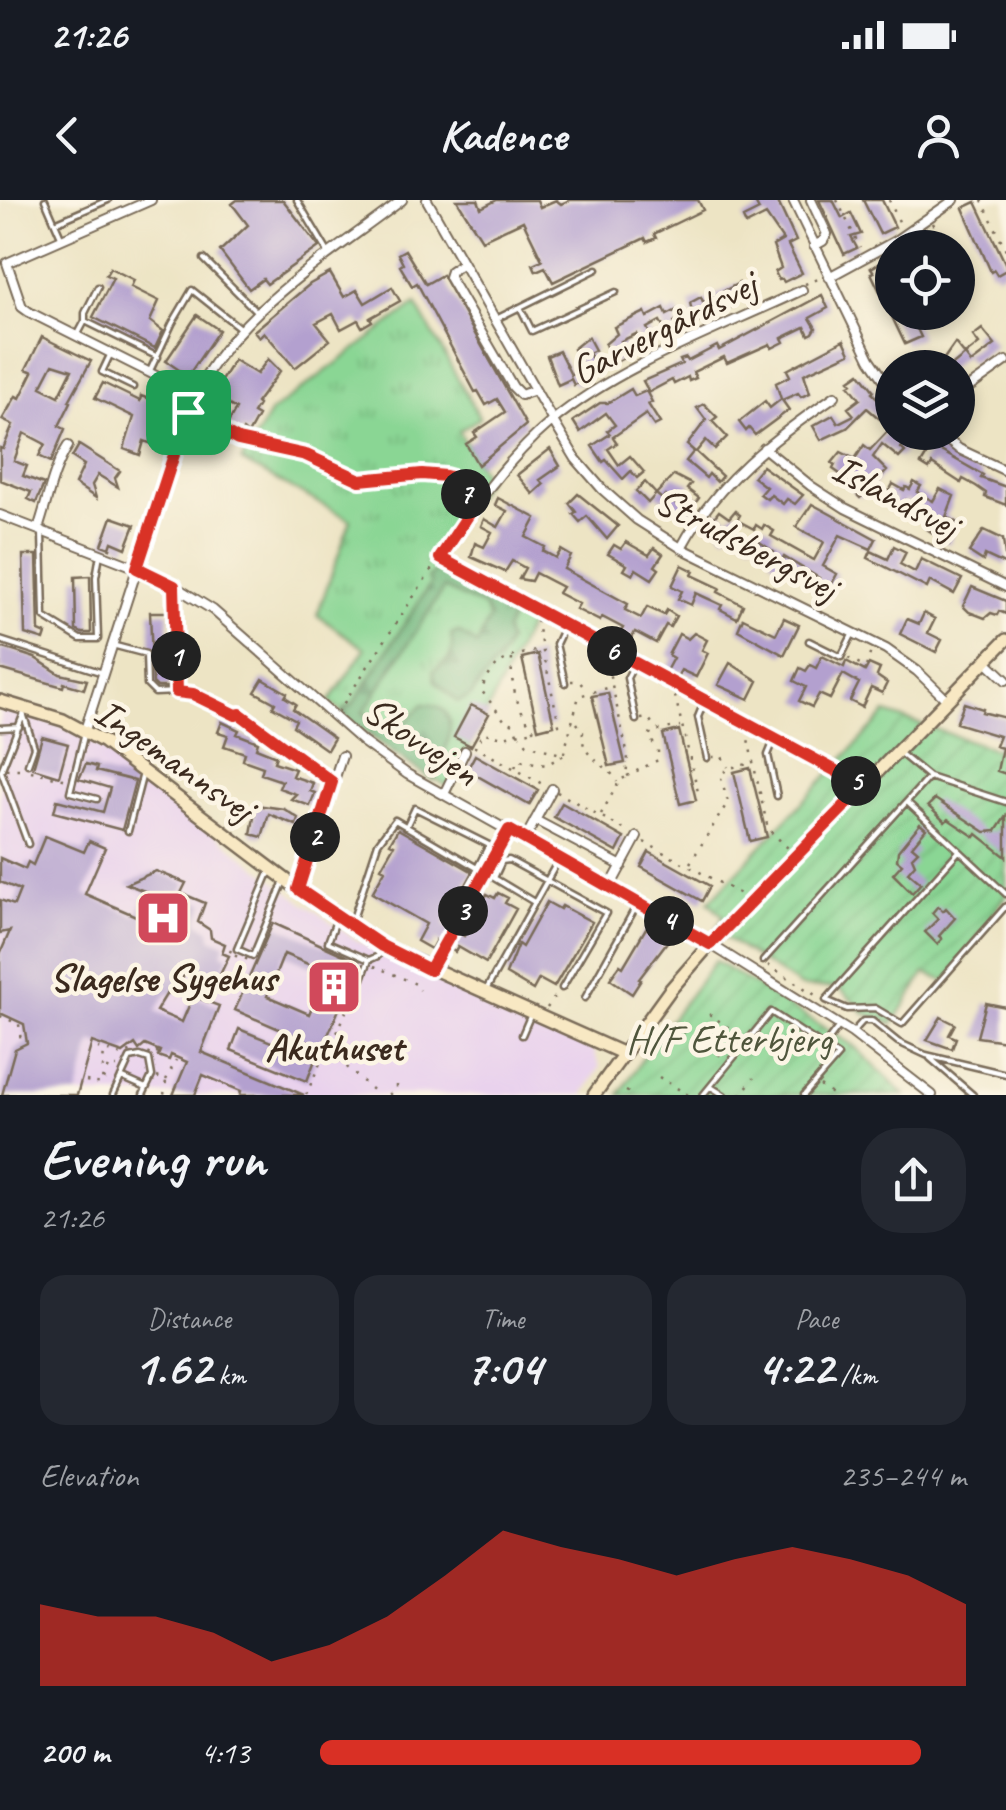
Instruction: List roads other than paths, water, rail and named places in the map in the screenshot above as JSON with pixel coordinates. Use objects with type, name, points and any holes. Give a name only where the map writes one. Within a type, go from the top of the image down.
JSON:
[{"type":"street","points":[[148,200],[6,263],[22,307],[194,396]]},
{"type":"street","points":[[85,730],[194,396],[217,358],[257,312],[402,200]]},
{"type":"street","name":"Strudsbergsvej","points":[[427,200],[553,421],[602,489],[637,520],[681,548],[876,644],[916,670],[947,700]]},
{"type":"street","points":[[793,200],[875,366]]},
{"type":"street","points":[[811,200],[827,234],[814,246]]},
{"type":"street","points":[[829,277],[884,247],[954,200]]},
{"type":"street","points":[[463,263],[451,270],[449,277],[514,388],[521,395],[535,390]]},
{"type":"street","name":"Garvergårdsvej","points":[[565,625],[440,558],[477,502],[502,470],[553,421],[622,375],[802,290]]},
{"type":"street","points":[[975,384],[1006,361]]},
{"type":"street","points":[[681,548],[718,493],[764,448],[835,396]]},
{"type":"street","points":[[40,530],[54,485],[54,469],[68,446]]},
{"type":"street","name":"Islandsvej","points":[[764,448],[845,508],[1006,587]]},
{"type":"street","points":[[961,450],[1006,471]]},
{"type":"street","name":"Skovvejen","points":[[0,515],[174,586],[225,620],[335,718],[407,774],[710,944],[852,1033],[932,1095]]},
{"type":"street","points":[[565,625],[864,786]]},
{"type":"street","points":[[594,1095],[710,944],[1006,640]]},
{"type":"street","points":[[986,660],[1006,680]]},
{"type":"street","name":"Ingemannsvej","points":[[0,701],[85,730],[285,880],[382,946],[622,1054]]},
{"type":"street","points":[[240,714],[332,782]]},
{"type":"street","points":[[444,794],[465,751]]},
{"type":"street","points":[[298,889],[342,756]]},
{"type":"street","points":[[524,840],[552,789]]},
{"type":"street","points":[[535,820],[622,866]]},
{"type":"street","points":[[610,888],[637,837]]},
{"type":"lane","points":[[45,200],[62,239]]},
{"type":"lane","points":[[55,223],[108,200]]},
{"type":"lane","points":[[298,200],[330,256]]},
{"type":"lane","points":[[204,258],[257,312]]},
{"type":"lane","points":[[495,320],[597,270]]},
{"type":"lane","points":[[76,336],[98,288]]},
{"type":"lane","points":[[149,373],[192,290],[241,329]]},
{"type":"lane","points":[[520,307],[532,332],[616,292]]},
{"type":"lane","points":[[85,321],[158,356]]},
{"type":"lane","points":[[110,354],[102,372],[134,388]]},
{"type":"lane","points":[[40,530],[44,617],[80,639],[98,639],[96,577],[100,554]]},
{"type":"lane","points":[[112,645],[146,654],[147,684],[155,692],[177,692],[174,586]]},
{"type":"lane","points":[[565,625],[556,644],[565,682]]},
{"type":"lane","points":[[809,641],[842,655],[853,633]]},
{"type":"lane","points":[[0,640],[103,673]]},
{"type":"lane","points":[[636,663],[627,678],[636,720]]},
{"type":"lane","points":[[705,700],[698,717],[707,758]]},
{"type":"lane","points":[[25,711],[2,765],[28,844]]},
{"type":"lane","points":[[25,711],[34,747],[28,764]]},
{"type":"lane","points":[[0,728],[18,727]]},
{"type":"lane","points":[[85,730],[70,792],[97,798]]},
{"type":"lane","points":[[775,738],[768,755],[777,796]]},
{"type":"lane","points":[[897,752],[928,777],[1006,802]]},
{"type":"lane","points":[[128,831],[144,771]]},
{"type":"lane","points":[[764,961],[928,777]]},
{"type":"lane","points":[[908,802],[1006,894]]},
{"type":"lane","points":[[350,926],[378,843],[394,820],[477,868],[489,845],[416,808],[406,826]]},
{"type":"lane","points":[[959,851],[826,1000],[848,1009],[875,1008],[902,1024],[1006,906]]},
{"type":"lane","points":[[484,993],[559,858]]},
{"type":"lane","points":[[534,902],[497,881],[494,874],[505,859],[606,914],[562,988]]},
{"type":"lane","points":[[271,868],[238,949],[253,956],[285,880]]},
{"type":"lane","points":[[585,998],[638,903]]},
{"type":"lane","points":[[337,917],[328,942],[369,960]]},
{"type":"lane","points":[[362,979],[369,960],[378,956],[382,946]]},
{"type":"lane","points":[[703,1095],[771,1012],[838,1056],[804,1095]]},
{"type":"lane","points":[[522,1035],[536,1016]]},
{"type":"lane","points":[[852,1033],[860,1023],[872,1021],[898,1042],[926,1055],[1006,1074]]},
{"type":"lane","points":[[824,1046],[840,1026]]},
{"type":"lane","points":[[926,1055],[972,1095]]},
{"type":"lane","points":[[113,1095],[130,1058],[136,1056],[149,1059],[152,1074],[143,1095]]},
{"type":"lane","points":[[120,1077],[146,1088]]},
{"type":"lane","points":[[710,1086],[724,1095]]},
{"type":"place","name":"Slagelse Sygehus","points":[[163,918]]},
{"type":"place","name":"Akuthuset","points":[[334,987]]},
{"type":"park label","name":"H/F Etterbjerg","points":[[729,1038]]}]
